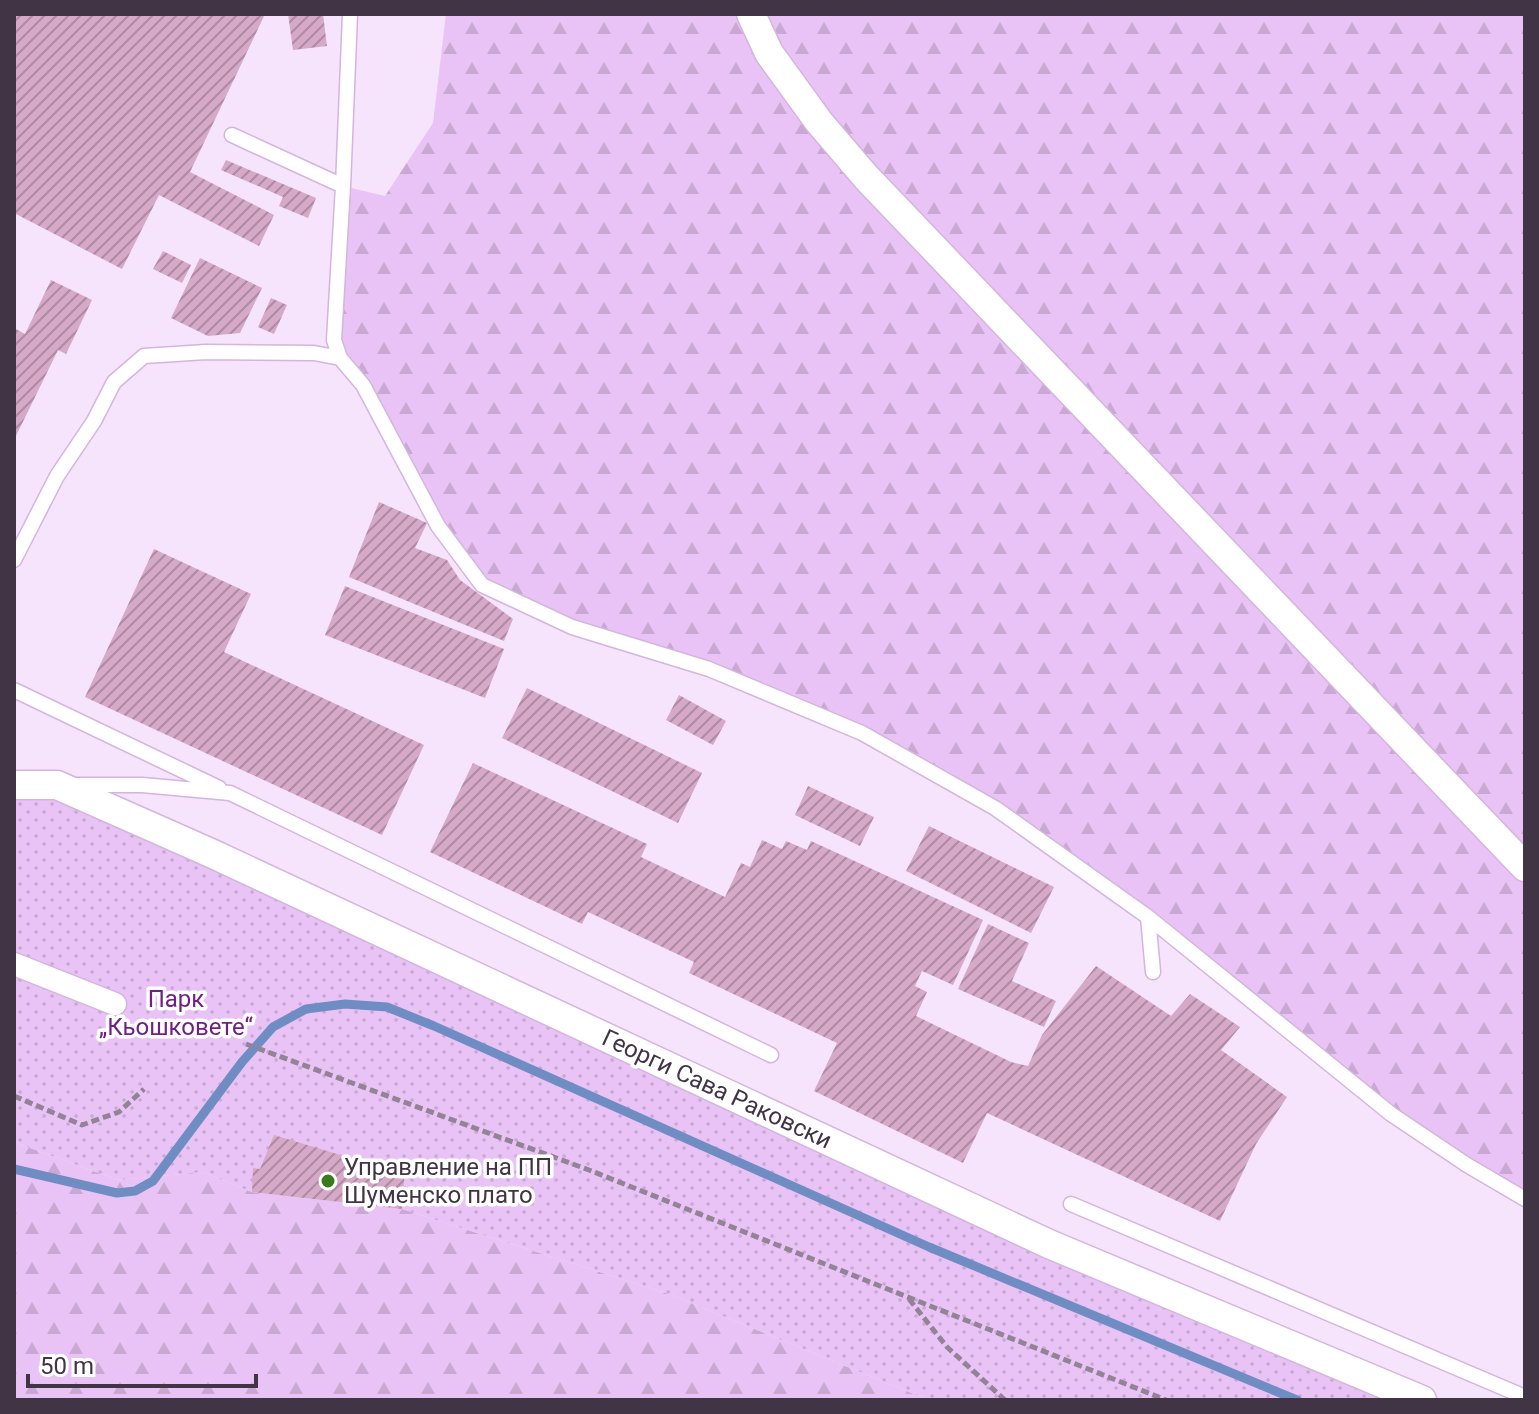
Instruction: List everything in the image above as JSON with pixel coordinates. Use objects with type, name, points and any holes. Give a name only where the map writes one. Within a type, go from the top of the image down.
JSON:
[{"type":"street","points":[[751,14],[769,53],[819,122],[866,177],[1525,867]]},
{"type":"street","name":"Георги Сава Раковски","points":[[14,785],[57,785],[213,854],[1049,1244],[1422,1400]]},
{"type":"street","points":[[14,964],[115,1004]]},
{"type":"lane","points":[[350,14],[334,340],[340,358],[363,385],[438,526],[482,585],[572,627],[709,669],[862,733],[995,808],[1148,917],[1391,1114],[1525,1199]]},
{"type":"lane","points":[[232,135],[343,186]]},
{"type":"lane","points":[[14,560],[57,476],[94,421],[114,382],[144,356],[206,352],[314,353],[340,358]]},
{"type":"lane","points":[[14,690],[771,1055]]},
{"type":"lane","points":[[57,785],[142,785],[230,793]]},
{"type":"lane","points":[[1148,917],[1153,972]]},
{"type":"lane","points":[[1071,1204],[1525,1397]]},
{"type":"path","points":[[246,1044],[589,1170],[1166,1400]]},
{"type":"path","points":[[14,1096],[82,1125],[119,1112],[144,1089]]},
{"type":"path","points":[[909,1298],[947,1347],[1005,1400]]},
{"type":"green space","points":[[446,14],[1525,14],[1525,1200],[1467,1165],[994,808],[862,733],[709,669],[572,627],[482,585],[340,358],[343,186],[385,196],[433,123]]},
{"type":"green space","name":"Парк „Кьошковете“","points":[[14,785],[57,785],[1419,1400],[929,1400],[669,1294],[402,1209],[252,1192],[203,1172],[118,1180],[14,1142]]},
{"type":"green space","points":[[14,1142],[118,1180],[203,1172],[252,1192],[402,1209],[669,1294],[929,1400],[14,1400]]},
{"type":"building","points":[[14,14],[265,14],[190,172],[274,215],[259,246],[159,195],[122,269],[14,213]]},
{"type":"building","points":[[288,14],[323,14],[327,46],[293,50]]},
{"type":"building","points":[[226,160],[316,198],[308,218],[279,206],[283,197],[221,170]]},
{"type":"building","points":[[163,251],[191,265],[182,283],[153,269]]},
{"type":"building","points":[[200,258],[262,288],[240,333],[208,336],[171,318]]},
{"type":"building","points":[[51,280],[92,300],[66,354],[58,350],[14,440],[14,328],[25,334]]},
{"type":"building","points":[[271,298],[287,305],[274,334],[258,327]]},
{"type":"building","points":[[379,502],[427,523],[415,548],[447,560],[460,580],[513,619],[504,641],[349,577]]},
{"type":"building","points":[[154,549],[251,594],[224,652],[424,745],[382,835],[85,697]]},
{"type":"building","points":[[345,586],[504,649],[485,698],[325,635]]},
{"type":"building","points":[[527,688],[702,773],[678,823],[502,738]]},
{"type":"building","points":[[679,695],[726,721],[713,745],[666,720]]},
{"type":"building","points":[[473,763],[647,844],[641,857],[725,897],[741,863],[750,867],[762,840],[782,849],[786,841],[807,850],[811,841],[983,920],[953,985],[922,971],[915,986],[927,992],[916,1016],[1011,1062],[1028,1066],[1042,1035],[1096,966],[1171,1016],[1190,994],[1240,1027],[1221,1050],[1287,1097],[1256,1144],[1220,1221],[987,1113],[963,1163],[814,1091],[837,1043],[689,973],[694,962],[588,912],[582,924],[430,852]]},
{"type":"building","points":[[808,786],[874,817],[860,846],[795,815]]},
{"type":"building","points":[[929,826],[1054,887],[1031,933],[906,871]]},
{"type":"building","points":[[988,924],[1029,943],[1012,981],[1056,1001],[1044,1027],[958,989]]},
{"type":"building","name":"Управление на ПП Шуменско плато","points":[[274,1135],[357,1160],[405,1168],[402,1209],[252,1192],[253,1168],[260,1169]]},
{"type":"waterway","points":[[14,1169],[117,1193],[135,1191],[153,1181],[242,1062],[273,1027],[306,1009],[345,1004],[387,1007],[929,1247],[1297,1400]]},
{"type":"place","name":"Управление на ПП Шуменско плато","points":[[328,1181]]}]
